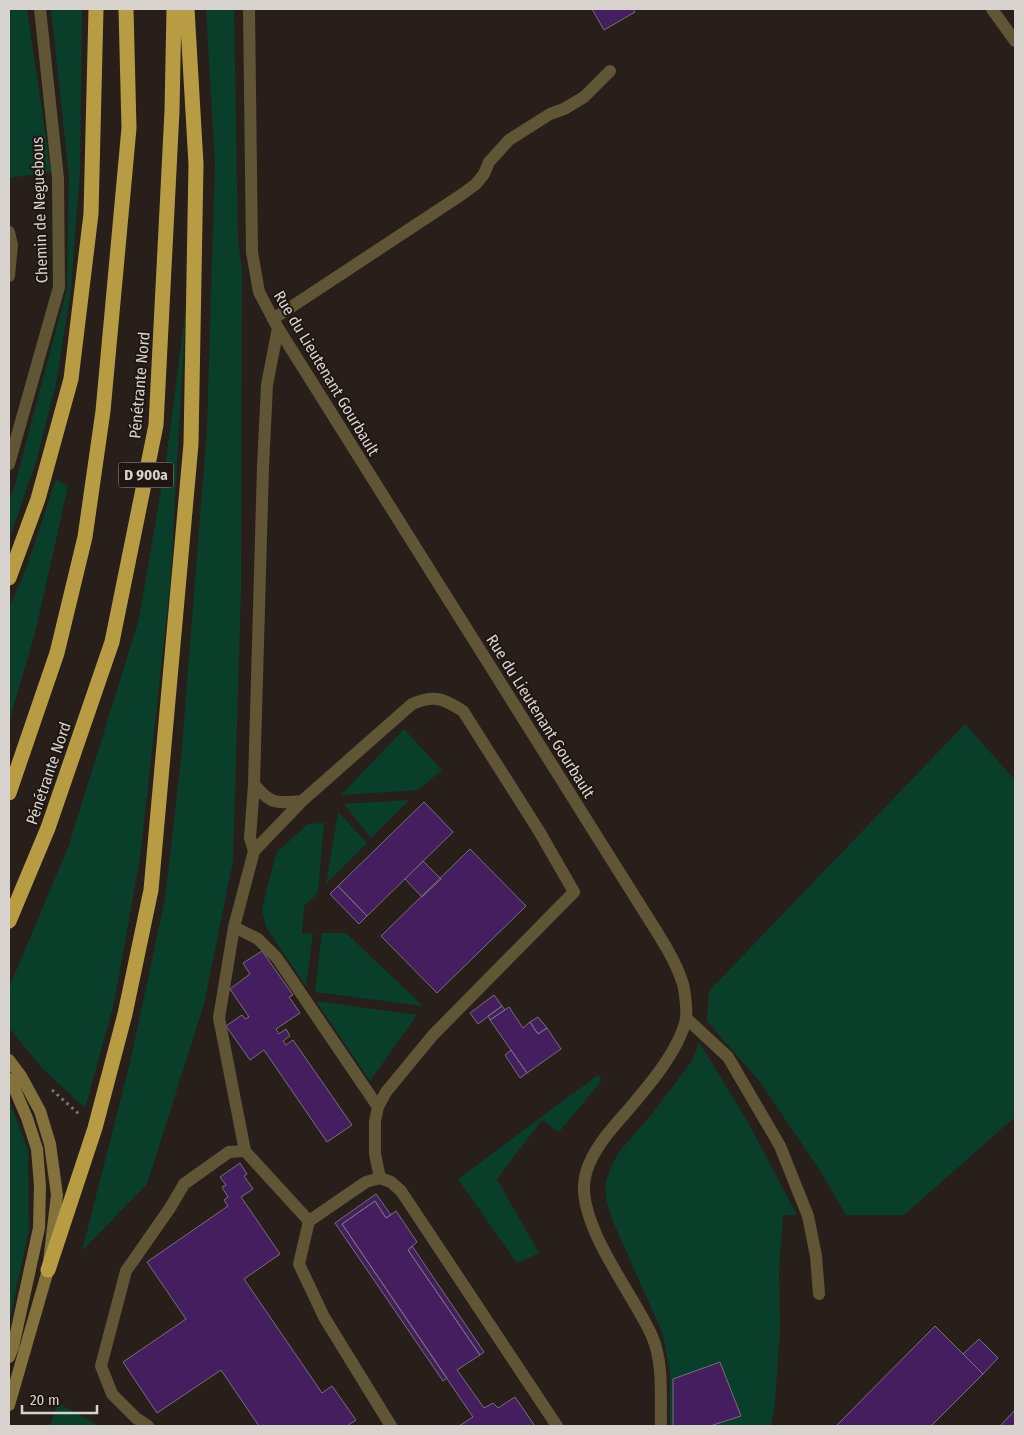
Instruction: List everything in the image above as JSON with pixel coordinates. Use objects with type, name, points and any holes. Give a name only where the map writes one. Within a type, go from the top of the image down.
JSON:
[{"type":"highway","points":[[9,578],[38,499],[71,379],[91,214],[96,9]]},
{"type":"highway","name":"Pénétrante Nord","points":[[9,793],[57,653],[85,537],[102,411],[129,128],[126,9]]},
{"type":"highway","name":"Pénétrante Nord","points":[[9,921],[48,828],[112,642],[156,426],[172,111],[174,9]]},
{"type":"highway","points":[[48,1270],[95,1128],[124,1014],[151,890],[192,444],[196,164],[187,9]]},
{"type":"main road","points":[[9,1060],[37,1149],[40,1186],[39,1228],[13,1347],[9,1357]]},
{"type":"main road","points":[[9,1405],[48,1270],[57,1195],[50,1144],[40,1111],[14,1079]]},
{"type":"street","name":"Chemin de Neguebous","points":[[9,464],[59,286],[58,178],[40,9]]},
{"type":"street","name":"Rue du Lieutenant Gourbault","points":[[249,9],[252,252],[259,292],[276,324],[669,952],[683,982],[686,1018],[674,1050],[636,1101],[602,1140],[591,1162],[584,1184],[587,1208],[596,1234],[652,1337],[659,1362],[661,1426]]},
{"type":"street","points":[[992,9],[1015,41]]},
{"type":"street","points":[[254,851],[250,838],[254,784],[267,385],[276,324],[476,184],[484,174],[489,162],[509,140],[550,114],[564,109],[584,97],[610,71]]},
{"type":"street","points":[[9,232],[12,245],[9,276]]},
{"type":"street","points":[[310,1221],[245,1151],[220,1018],[234,927],[254,851],[302,801],[412,704],[434,698],[447,701],[463,712],[534,824],[574,892],[433,1035],[386,1092],[378,1107],[374,1121],[375,1154],[380,1178]]},
{"type":"street","points":[[254,784],[264,796],[277,803],[302,801]]},
{"type":"street","points":[[234,927],[258,939],[277,958],[378,1107]]},
{"type":"street","points":[[686,1018],[728,1057],[780,1146],[808,1216],[816,1256],[819,1294]]},
{"type":"street","points":[[148,1426],[136,1418],[112,1394],[101,1366],[126,1271],[170,1208],[184,1184],[229,1152],[245,1151]]},
{"type":"street","points":[[391,1426],[324,1317],[299,1264],[310,1221],[366,1182],[380,1178],[391,1182],[401,1191],[557,1426]]},
{"type":"path","points":[[48,1087],[95,1128]]},
{"type":"green space","points":[[9,9],[27,9],[51,172],[9,178]]},
{"type":"green space","points":[[51,9],[82,9],[80,169],[71,289],[56,384],[37,459],[9,540],[9,499],[14,488],[67,289],[69,177]]},
{"type":"green space","points":[[206,9],[234,9],[238,242],[242,269],[241,588],[233,861],[204,1004],[147,1184],[82,1251],[130,1063],[165,899],[181,759],[207,429],[215,163]]},
{"type":"green space","points":[[186,307],[170,587],[140,858],[114,1003],[85,1108],[43,1069],[9,1028],[9,988],[69,845],[139,619],[166,461]]},
{"type":"green space","points":[[56,479],[68,486],[36,629],[9,722],[9,608],[27,566]]},
{"type":"green space","points":[[965,724],[1015,780],[1015,1117],[904,1215],[846,1215],[819,1169],[760,1082],[707,1021],[709,991]]},
{"type":"green space","points":[[404,729],[442,770],[418,790],[341,795]]},
{"type":"green space","points":[[409,800],[371,838],[344,804]]},
{"type":"green space","points":[[338,812],[367,843],[326,884]]},
{"type":"green space","points":[[324,823],[318,893],[304,906],[302,934],[313,933],[306,986],[266,927],[262,910],[277,852],[308,824]]},
{"type":"green space","points":[[322,933],[346,933],[423,1006],[315,992]]},
{"type":"green space","points":[[316,1001],[417,1015],[370,1081]]},
{"type":"green space","points":[[699,1042],[749,1124],[797,1215],[783,1215],[779,1269],[780,1330],[775,1402],[771,1426],[670,1426],[670,1373],[663,1334],[615,1226],[607,1203],[605,1186],[610,1169],[619,1152],[652,1114],[692,1061]]},
{"type":"green space","points":[[598,1075],[602,1080],[559,1132],[542,1120],[497,1179],[539,1253],[517,1263],[458,1179]]},
{"type":"green space","points":[[9,1100],[28,1150],[29,1229],[9,1323]]},
{"type":"green space","points":[[58,1403],[99,1426],[50,1426]]},
{"type":"building","points":[[592,9],[633,9],[635,12],[604,30]]},
{"type":"building","points":[[424,802],[453,832],[367,916],[338,886]]},
{"type":"building","points":[[470,849],[526,906],[437,993],[381,936]]},
{"type":"building","points":[[423,861],[441,879],[422,897],[405,879]]},
{"type":"building","points":[[338,886],[367,916],[359,924],[330,894]]},
{"type":"building","points":[[262,951],[293,995],[289,997],[300,1013],[276,1029],[279,1034],[286,1029],[290,1036],[283,1041],[286,1045],[293,1040],[352,1125],[327,1142],[264,1050],[250,1060],[226,1026],[242,1015],[245,1019],[249,1017],[230,989],[250,974],[243,963]]},
{"type":"building","points":[[494,995],[502,1006],[478,1024],[470,1013]]},
{"type":"building","points":[[502,1006],[505,1010],[490,1020],[488,1016]]},
{"type":"building","points":[[509,1007],[523,1028],[530,1022],[538,1034],[547,1028],[561,1049],[527,1073],[490,1020]]},
{"type":"building","points":[[538,1017],[547,1028],[538,1034],[530,1022]]},
{"type":"building","points":[[511,1050],[527,1073],[520,1078],[505,1055]]},
{"type":"building","points":[[240,1163],[247,1174],[244,1176],[253,1189],[241,1197],[280,1254],[244,1279],[322,1393],[332,1386],[356,1420],[347,1426],[259,1426],[221,1370],[157,1413],[123,1362],[186,1319],[147,1262],[228,1206],[224,1200],[228,1197],[222,1187],[226,1185],[220,1177]]},
{"type":"building","points":[[376,1194],[391,1215],[386,1218],[375,1201],[342,1224],[447,1378],[443,1381],[335,1223]]},
{"type":"building","points":[[375,1201],[386,1218],[396,1211],[417,1242],[408,1250],[480,1355],[457,1370],[484,1408],[493,1403],[498,1408],[515,1397],[535,1426],[459,1426],[473,1417],[342,1224]]},
{"type":"building","points":[[412,1246],[484,1352],[480,1355],[408,1250]]},
{"type":"building","points":[[935,1326],[983,1374],[931,1426],[836,1426]]},
{"type":"building","points":[[979,1339],[998,1358],[983,1374],[963,1354]]},
{"type":"building","points":[[720,1362],[741,1416],[710,1426],[673,1426],[673,1379]]},
{"type":"building","points":[[1015,1410],[1015,1426],[1000,1426]]}]
